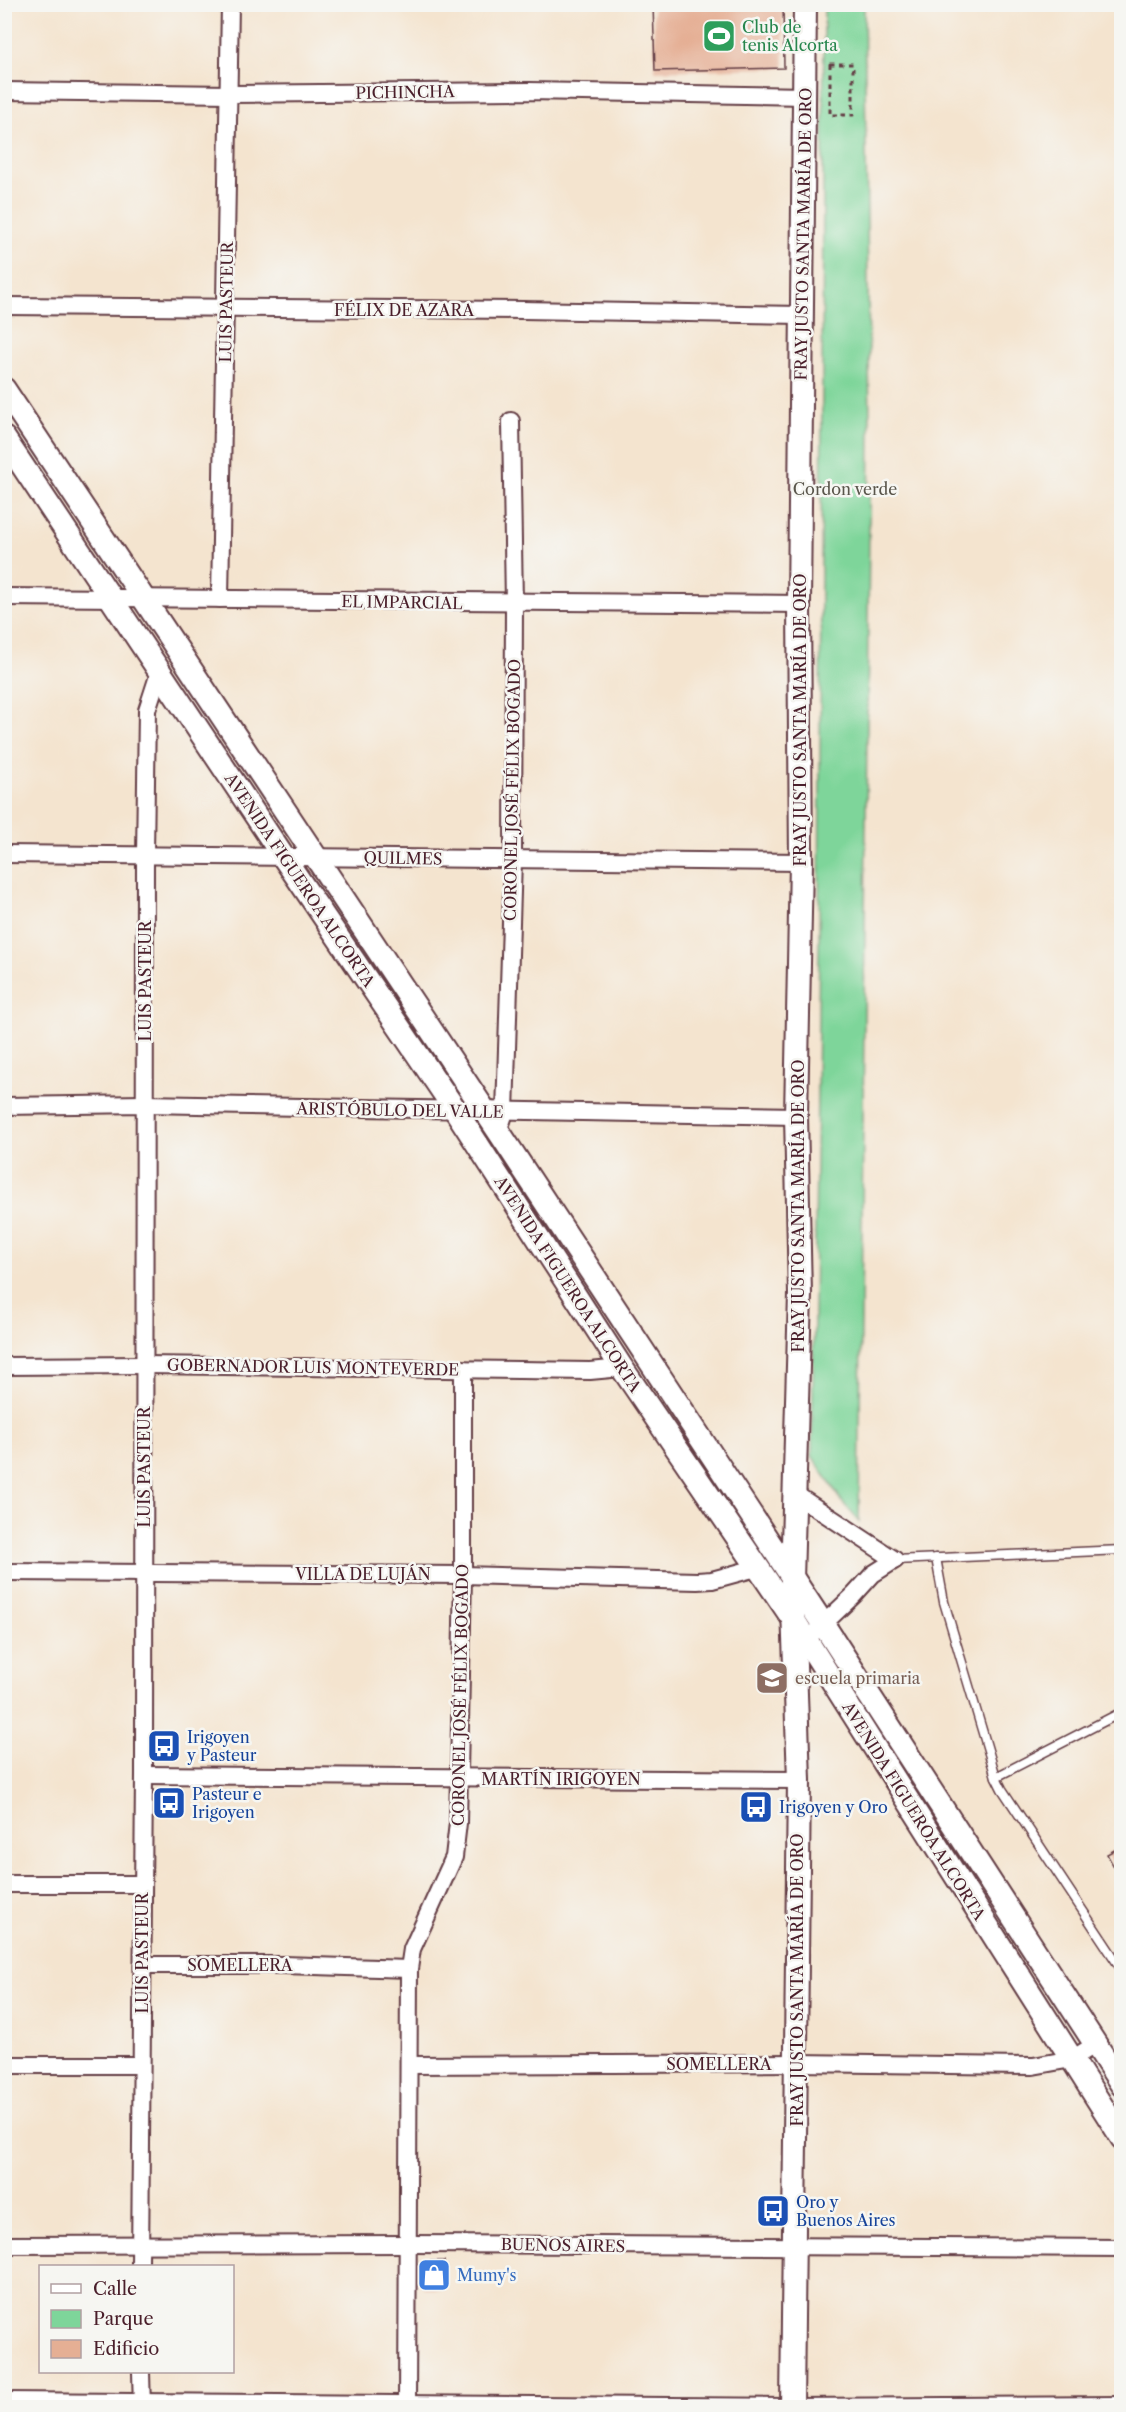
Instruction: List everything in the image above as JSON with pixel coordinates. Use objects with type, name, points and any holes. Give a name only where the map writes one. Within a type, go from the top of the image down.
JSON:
[{"type":"main road","name":"FRAY JUSTO SANTA MARÍA DE ORO","points":[[792,2407],[799,1780],[792,1580],[800,1294],[796,1116],[801,862],[800,604],[805,4]]},
{"type":"main road","name":"AVENIDA FIGUEROA ALCORTA","points":[[4,388],[316,856],[496,1119],[792,1580],[823,1624],[1122,2085]]},
{"type":"main road","name":"AVENIDA FIGUEROA ALCORTA","points":[[4,438],[456,1112],[622,1368],[756,1568],[793,1619],[1122,2138]]},
{"type":"street","name":"LUIS PASTEUR","points":[[220,599],[230,4]]},
{"type":"street","name":"PICHINCHA","points":[[4,91],[230,94],[529,91],[805,96]]},
{"type":"street","name":"FÉLIX DE AZARA","points":[[4,306],[803,315]]},
{"type":"street","name":"CORONEL JOSÉ FÉLIX BOGADO","points":[[496,1119],[513,860],[514,603],[511,421]]},
{"type":"street","name":"EL IMPARCIAL","points":[[4,597],[800,604]]},
{"type":"street","name":"LUIS PASTEUR","points":[[140,2265],[144,1775],[145,855],[147,710],[160,670]]},
{"type":"street","name":"QUILMES","points":[[4,854],[801,862]]},
{"type":"street","name":"ARISTÓBULO DEL VALLE","points":[[4,1106],[145,1104],[456,1112],[496,1119],[796,1116]]},
{"type":"street","points":[[480,1149],[496,1119]]},
{"type":"street","name":"GOBERNADOR LUIS MONTEVERDE","points":[[4,1366],[145,1365],[590,1371],[622,1368]]},
{"type":"street","name":"CORONEL JOSÉ FÉLIX BOGADO","points":[[407,2405],[409,1969],[412,1949],[454,1857],[458,1823],[463,1575],[463,1369]]},
{"type":"street","points":[[795,1494],[849,1532],[895,1560],[873,1574],[807,1641]]},
{"type":"street","name":"VILLA DE LUJÁN","points":[[4,1572],[463,1575],[697,1581],[712,1580],[756,1568]]},
{"type":"street","name":"MARTÍN IRIGOYEN","points":[[144,1775],[799,1780]]},
{"type":"street","points":[[4,1884],[142,1884]]},
{"type":"street","name":"SOMELLERA","points":[[143,1965],[284,1965],[409,1969]]},
{"type":"street","name":"SOMELLERA","points":[[409,2065],[797,2063],[1033,2066],[1072,2060],[1096,2044]]},
{"type":"street","points":[[4,2065],[141,2065]]},
{"type":"street","name":"BUENOS AIRES","points":[[4,2245],[409,2244],[1122,2248]]},
{"type":"street","points":[[141,2373],[142,2405]]},
{"type":"street","points":[[4,2401],[142,2405],[1120,2406]]},
{"type":"lane","points":[[895,1560],[1122,1550]]},
{"type":"lane","points":[[936,1558],[944,1602],[996,1777],[1002,1790],[1122,1970]]},
{"type":"lane","points":[[996,1777],[1122,1712]]},
{"type":"path","points":[[830,64],[853,64],[853,115],[830,115],[830,64]]},
{"type":"green space","name":"Cordon verde","points":[[864,4],[870,428],[859,1521],[843,1503],[812,1456],[819,941],[824,5]]},
{"type":"building","name":"Club de tenis Alcorta","points":[[653,4],[783,4],[784,68],[655,71]]},
{"type":"building","points":[[1122,1846],[1122,1881],[1107,1854]]},
{"type":"building","name":"Mumy's","points":[[423,2261],[444,2261],[444,2289],[423,2289]]},
{"type":"place","name":"Club de tenis Alcorta","points":[[719,36]]},
{"type":"place","name":"escuela primaria","points":[[772,1678]]},
{"type":"place","name":"Irigoyen y Pasteur","points":[[164,1746]]},
{"type":"place","name":"Pasteur e Irigoyen","points":[[169,1803]]},
{"type":"place","name":"Irigoyen y Oro","points":[[756,1807]]},
{"type":"place","name":"Oro y Buenos Aires","points":[[773,2211]]},
{"type":"place","name":"Mumy's","points":[[434,2275]]}]
